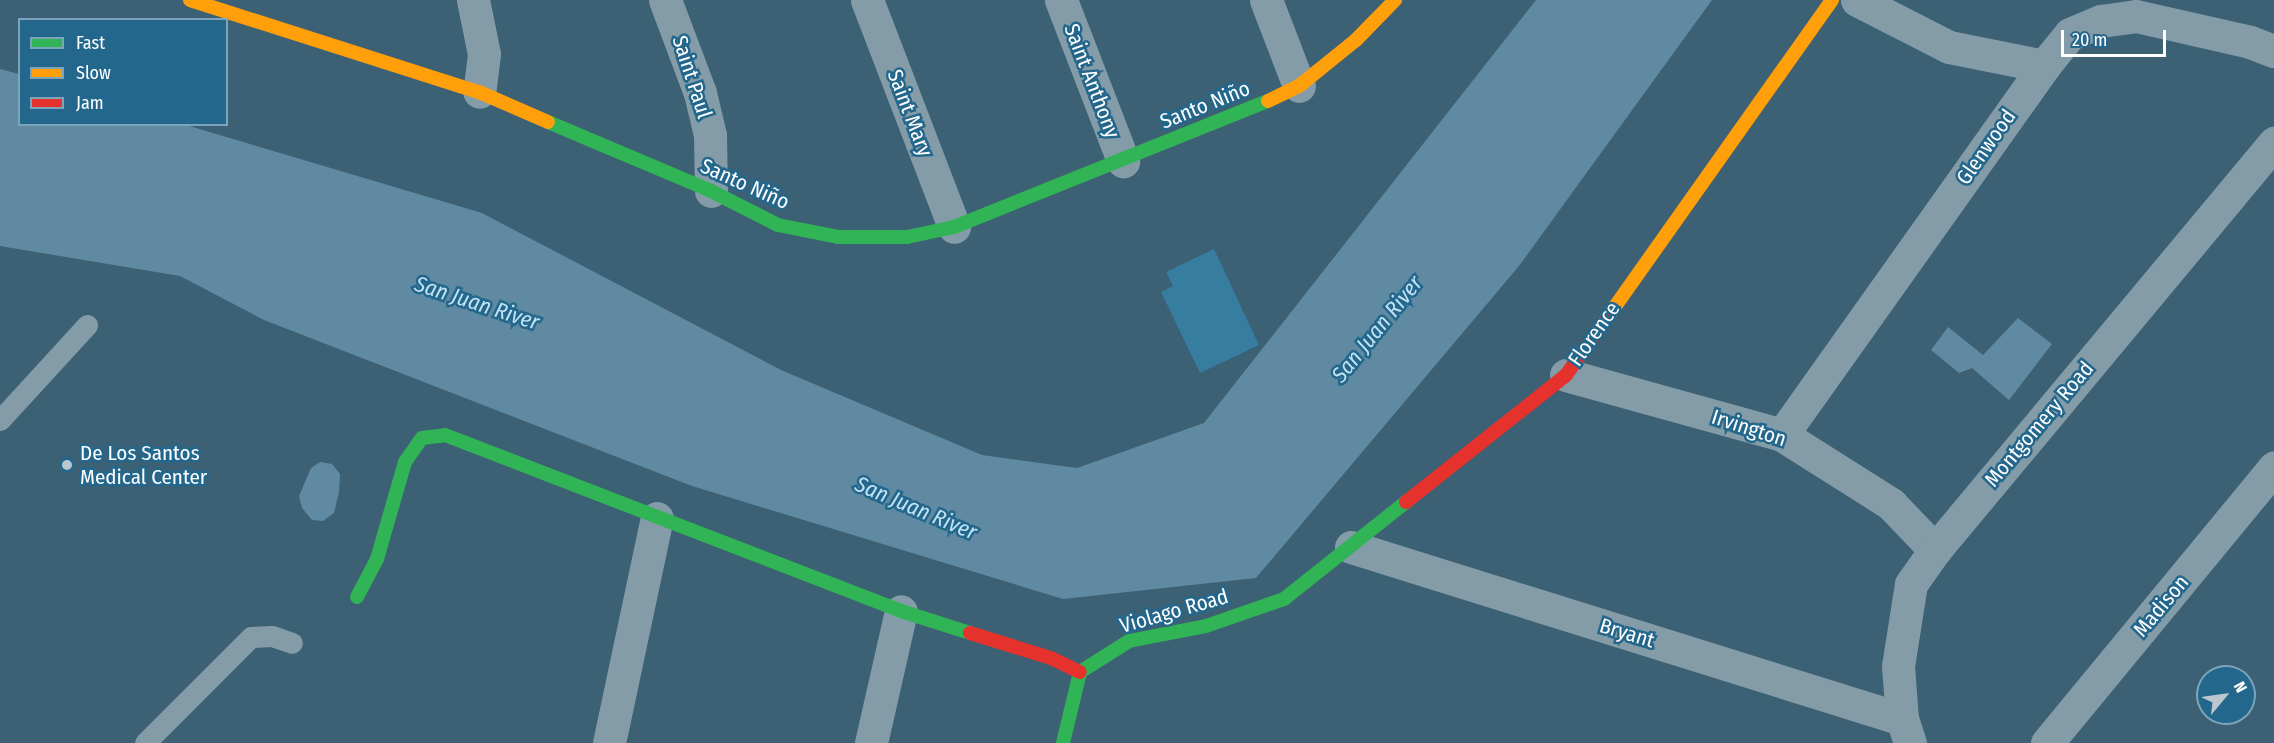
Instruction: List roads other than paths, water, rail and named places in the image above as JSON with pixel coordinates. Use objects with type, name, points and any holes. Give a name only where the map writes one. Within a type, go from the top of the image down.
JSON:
[{"type":"street","name":"Santo Niño","points":[[190,0],[479,92],[711,191],[778,225],[838,237],[907,237],[954,227],[1123,161],[1299,86],[1356,40],[1395,0]]},
{"type":"street","points":[[473,0],[484,54],[479,92]]},
{"type":"street","name":"Saint Paul","points":[[665,0],[700,93],[710,135],[711,191]]},
{"type":"street","name":"Saint Mary","points":[[867,0],[954,227]]},
{"type":"street","name":"Saint Anthony","points":[[1061,0],[1123,161]]},
{"type":"street","points":[[1266,0],[1299,86]]},
{"type":"street","name":"Florence","points":[[1284,599],[1566,375],[1832,0]]},
{"type":"street","points":[[1857,0],[1948,47],[2044,66]]},
{"type":"street","name":"Glenwood","points":[[1782,435],[2044,66],[2070,34],[2101,21],[2136,16],[2250,42],[2274,51]]},
{"type":"street","name":"Montgomery Road","points":[[1906,731],[1898,666],[1911,584],[1935,550],[2274,143]]},
{"type":"street","name":"Irvington","points":[[1566,375],[1782,435],[1891,504],[1935,550]]},
{"type":"street","points":[[357,597],[377,559],[405,462],[422,438],[445,435],[901,611],[1051,658],[1080,672],[1063,743]]},
{"type":"street","name":"Madison","points":[[2047,743],[2274,468]]},
{"type":"street","points":[[609,743],[657,518]]},
{"type":"street","name":"Bryant","points":[[1351,547],[1906,731]]},
{"type":"street","name":"Violago Road","points":[[1080,672],[1129,641],[1206,626],[1284,599]]},
{"type":"street","points":[[871,743],[901,611]]},
{"type":"lane","points":[[0,420],[87,325]]},
{"type":"lane","points":[[145,743],[251,637],[272,636],[292,643]]},
{"type":"water","name":"San Juan River","points":[[1536,0],[1712,0],[1519,266],[1256,578],[1063,599],[692,486],[264,320],[180,276],[0,246],[0,69],[18,74],[18,126],[189,126],[482,213],[781,370],[982,455],[1077,468],[1204,423]]},
{"type":"water","points":[[2018,318],[2052,344],[2009,400],[1972,368],[1959,373],[1931,350],[1948,327],[1983,355]]},
{"type":"water","points":[[320,462],[332,464],[340,474],[334,513],[323,521],[312,520],[302,508],[299,496],[311,468]]},
{"type":"place","name":"De Los Santos Medical Center","points":[[67,465]]}]
